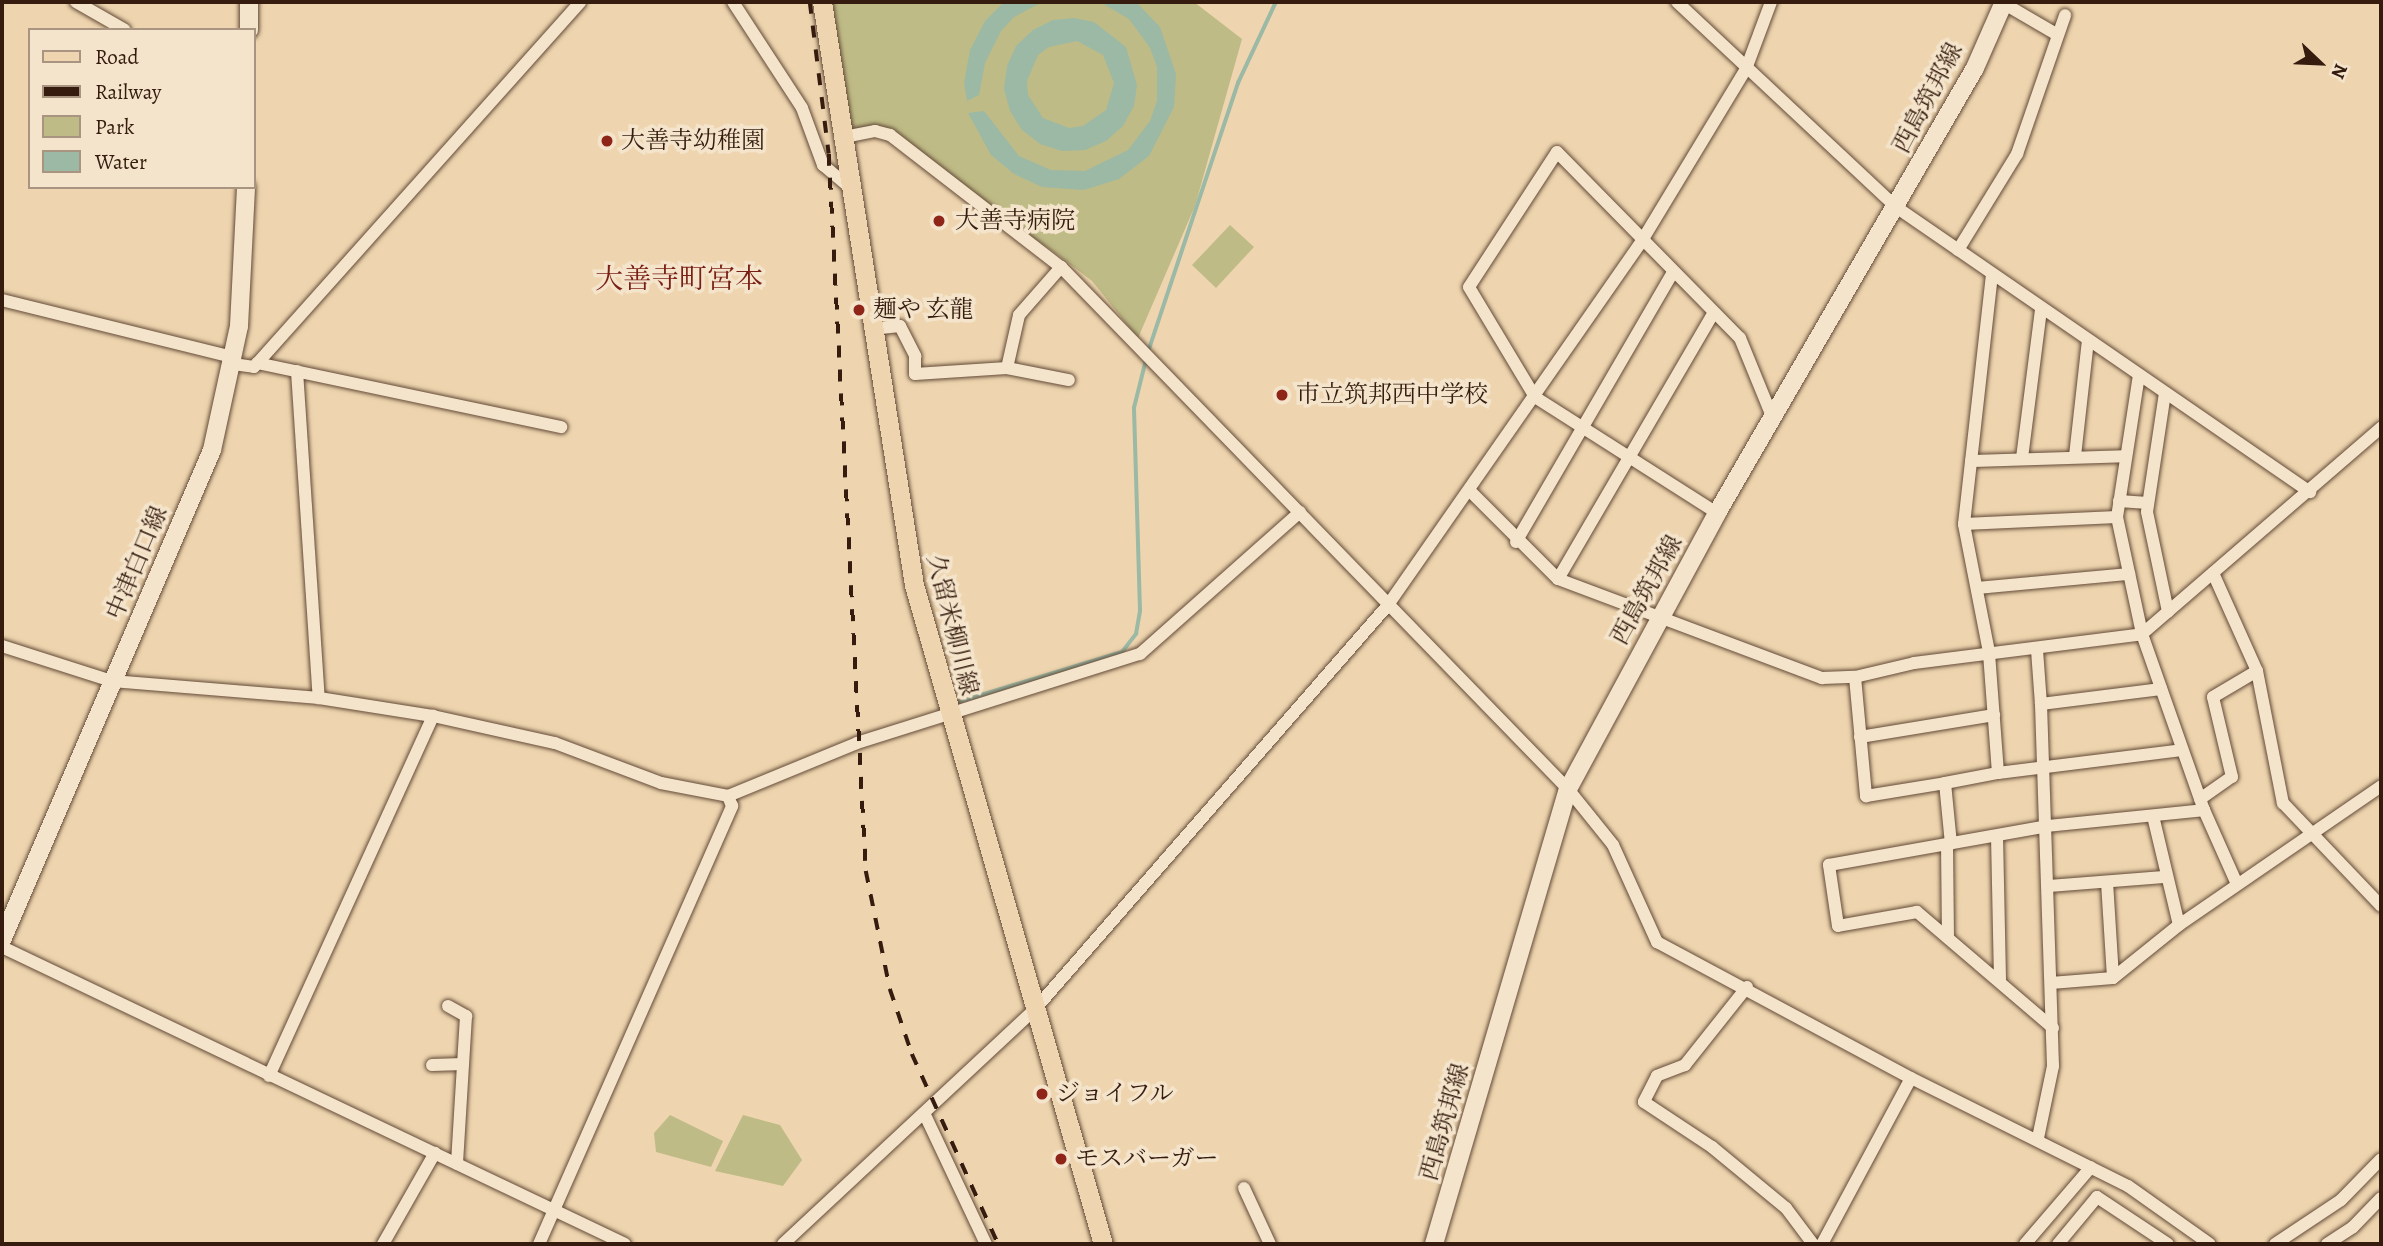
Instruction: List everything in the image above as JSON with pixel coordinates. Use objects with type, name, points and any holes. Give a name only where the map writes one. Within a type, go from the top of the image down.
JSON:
[{"type":"main road","points":[[249,2],[249,28]]},
{"type":"main road","name":"久留米柳川線","points":[[822,2],[914,585],[1103,1244]]},
{"type":"main road","name":"西島筑邦線","points":[[1434,1244],[1568,789],[1717,513],[1975,68],[2003,2]]},
{"type":"main road","name":"中津白口線","points":[[2,940],[212,450],[233,360],[242,303],[246,189]]},
{"type":"street","points":[[76,2],[122,28]]},
{"type":"street","points":[[2,300],[254,367],[580,2]]},
{"type":"street","points":[[733,2],[802,108],[823,165],[854,192]]},
{"type":"street","points":[[1676,2],[1896,207],[2310,492]]},
{"type":"street","points":[[783,1244],[925,1115],[1037,1008],[1388,605],[1470,491],[1643,239],[1746,69],[1771,2]]},
{"type":"street","points":[[2003,2],[2056,34]]},
{"type":"street","points":[[1958,250],[2017,154],[2056,34],[2065,15]]},
{"type":"street","points":[[844,136],[875,131],[890,135],[1060,267],[1568,789],[1613,845],[1657,942],[1747,987],[1911,1078],[2038,1138],[2128,1186],[2210,1244]]},
{"type":"street","points":[[1717,513],[1630,455],[1535,397],[1469,287],[1557,152],[1713,314],[1740,338],[1773,418]]},
{"type":"street","points":[[1007,368],[1019,315],[1060,267]]},
{"type":"street","points":[[1516,542],[1581,424],[1673,272]]},
{"type":"street","points":[[1992,275],[1964,524],[1989,652],[1998,773]]},
{"type":"street","points":[[2022,458],[2041,309]]},
{"type":"street","points":[[1558,579],[1713,314]]},
{"type":"street","points":[[872,329],[900,326],[915,356],[915,374],[1007,368],[1069,380]]},
{"type":"street","points":[[2074,456],[2088,341]]},
{"type":"street","points":[[257,363],[561,427]]},
{"type":"street","points":[[298,372],[319,698]]},
{"type":"street","points":[[2139,375],[2117,517],[2143,634],[2202,805],[2237,884]]},
{"type":"street","points":[[2165,393],[2148,503],[2168,612]]},
{"type":"street","points":[[1470,491],[1516,542],[1558,579],[1822,678],[1854,677],[1989,652],[2038,650],[2143,634],[2381,428]]},
{"type":"street","points":[[1971,461],[2126,456]]},
{"type":"street","points":[[2119,501],[2148,503]]},
{"type":"street","points":[[2,646],[112,681],[319,698],[433,716],[555,743],[661,783],[728,796],[857,743],[1140,654],[1300,513]]},
{"type":"street","points":[[1964,524],[2117,517]]},
{"type":"street","points":[[2213,573],[2257,671],[2283,803],[2309,834],[2381,906]]},
{"type":"street","points":[[1977,588],[2129,574]]},
{"type":"street","points":[[2038,650],[2053,1028],[2049,1102],[2038,1138]]},
{"type":"street","points":[[2053,1028],[1917,912],[1838,926],[1829,865],[2047,826],[2152,816],[2202,805],[2232,778],[2213,698],[2257,671]]},
{"type":"street","points":[[1854,677],[1866,796],[1998,773],[2182,750]]},
{"type":"street","points":[[2041,704],[2161,689]]},
{"type":"street","points":[[1860,737],[1994,715]]},
{"type":"street","points":[[269,1076],[433,716]]},
{"type":"street","points":[[1945,783],[1949,844],[1948,938]]},
{"type":"street","points":[[2052,983],[2113,978],[2179,925],[2381,786]]},
{"type":"street","points":[[539,1244],[732,806],[728,796]]},
{"type":"street","points":[[2152,816],[2164,877],[2179,925]]},
{"type":"street","points":[[1997,836],[2000,982]]},
{"type":"street","points":[[2049,886],[2164,877]]},
{"type":"street","points":[[2107,882],[2113,978]]},
{"type":"street","points":[[2,947],[625,1244]]},
{"type":"street","points":[[1747,987],[1685,1065],[1657,1076],[1644,1102],[1712,1147],[1786,1208],[1814,1244]]},
{"type":"street","points":[[448,1006],[466,1016],[457,1164]]},
{"type":"street","points":[[432,1065],[463,1063]]},
{"type":"street","points":[[1822,1244],[1911,1078]]},
{"type":"street","points":[[925,1115],[986,1244]]},
{"type":"street","points":[[383,1244],[435,1153]]},
{"type":"street","points":[[2276,1244],[2341,1200],[2381,1159]]},
{"type":"street","points":[[2025,1244],[2091,1167]]},
{"type":"street","points":[[1244,1188],[1270,1244]]},
{"type":"street","points":[[2058,1244],[2097,1197],[2168,1244]]},
{"type":"street","points":[[2327,1244],[2353,1227],[2381,1198]]},
{"type":"green space","points":[[829,2],[1194,2],[1242,39],[1195,206],[1138,338],[1092,281],[1058,255],[876,128],[849,129]]},
{"type":"green space","points":[[1230,225],[1254,247],[1216,288],[1192,265]]},
{"type":"green space","points":[[670,1115],[723,1141],[711,1167],[656,1152],[654,1133]]},
{"type":"green space","points":[[743,1115],[780,1125],[802,1160],[783,1186],[715,1171]]},
{"type":"water","points":[[1004,2],[1042,2],[1014,17],[1001,31],[985,63],[979,95],[967,101],[964,83],[970,50],[985,21]]},
{"type":"water","points":[[1100,2],[1136,2],[1160,27],[1176,74],[1174,107],[1149,156],[1119,179],[1084,190],[1042,187],[1014,174],[991,155],[968,113],[984,111],[1019,156],[1051,170],[1085,171],[1128,150],[1150,121],[1157,101],[1157,67],[1150,48],[1129,19]]},
{"type":"water","points":[[1074,18],[1094,22],[1126,47],[1137,85],[1134,106],[1123,126],[1106,141],[1085,150],[1062,151],[1040,144],[1022,130],[1010,111],[1004,89],[1007,66],[1016,46],[1033,30],[1053,20]],"holes":[[[1077,41],[1103,55],[1114,83],[1106,110],[1083,126],[1069,128],[1043,118],[1028,95],[1027,81],[1038,55],[1049,47]]]},
{"type":"waterway","points":[[1148,352],[1238,83],[1276,2]]},
{"type":"waterway","points":[[955,703],[1122,652],[1136,634],[1140,611],[1134,408],[1146,360]]},
{"type":"railway","points":[[810,2],[829,154],[866,871],[890,989],[912,1054],[998,1244]]},
{"type":"place","name":"大善寺幼稚園","points":[[607,141]]},
{"type":"place","name":"大善寺病院","points":[[939,221]]},
{"type":"place","name":"麺や 玄龍","points":[[859,310]]},
{"type":"place","name":"市立筑邦西中学校","points":[[1282,395]]},
{"type":"place","name":"ジョイフル","points":[[1042,1094]]},
{"type":"place","name":"モスバーガー","points":[[1061,1159]]},
{"type":"district","name":"大善寺町宮本","points":[[679,279]]}]
